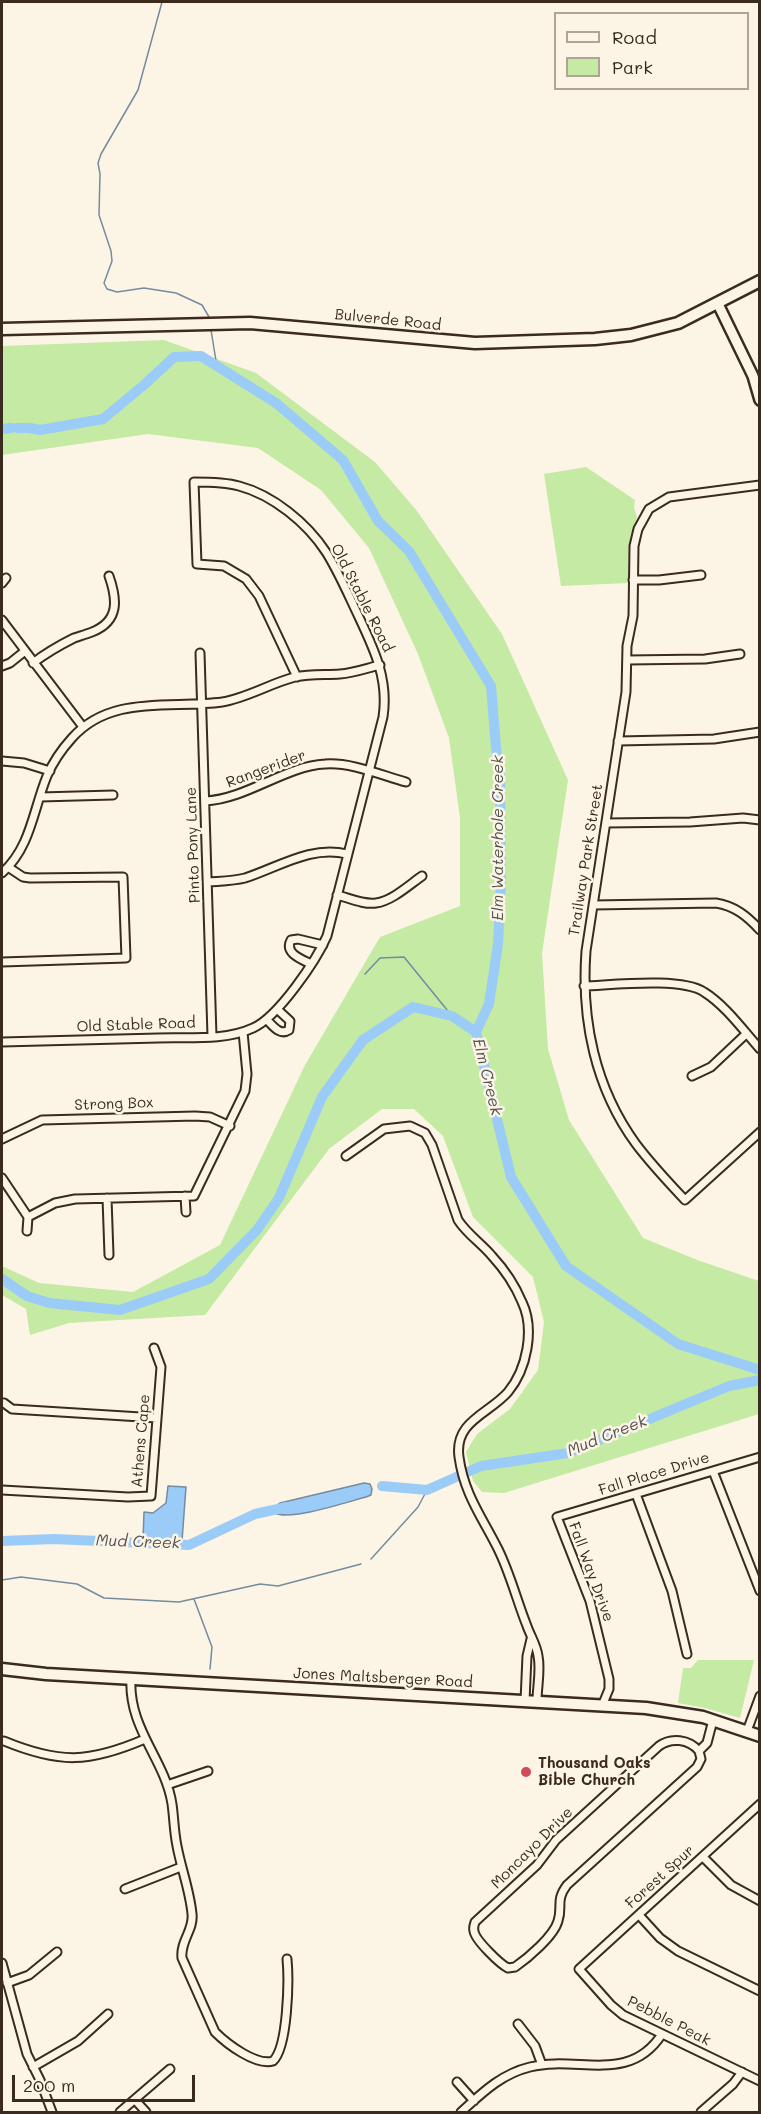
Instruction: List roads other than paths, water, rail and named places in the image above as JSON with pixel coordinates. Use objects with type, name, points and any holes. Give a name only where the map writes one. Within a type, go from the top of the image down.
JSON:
[{"type":"main road","name":"Bulverde Road","points":[[2,329],[250,323],[454,342],[575,340],[648,332],[678,322],[718,304],[759,281]]},
{"type":"main road","name":"Jones Maltsberger Road","points":[[2,1668],[46,1674],[537,1701],[657,1710],[713,1720],[759,1736]]},
{"type":"street","points":[[718,304],[753,376],[759,400]]},
{"type":"street","name":"Old Stable Road","points":[[2,1042],[212,1036],[243,1032],[267,1020],[323,945],[385,707],[380,665],[337,571],[325,550],[298,521],[273,501],[250,489],[216,482],[194,482],[196,564],[224,566],[246,579],[259,596],[297,676]]},
{"type":"street","name":"Trailway Park Street","points":[[759,485],[669,497],[650,509],[636,534],[633,616],[627,646],[627,681],[586,951],[584,986],[590,1037],[607,1092],[635,1143],[685,1200],[759,1132]]},
{"type":"street","points":[[633,580],[658,580],[701,575]]},
{"type":"street","points":[[33,663],[60,645],[104,625],[111,617],[115,607],[115,598],[109,576]]},
{"type":"street","points":[[2,620],[84,727]]},
{"type":"street","points":[[2,666],[10,663],[25,651]]},
{"type":"street","name":"Pinto Pony Lane","points":[[200,653],[212,1036]]},
{"type":"street","points":[[627,660],[705,659],[740,654]]},
{"type":"street","points":[[2,873],[25,843],[50,771],[62,751],[84,727],[100,717],[134,706],[228,701],[297,676],[341,674],[380,665]]},
{"type":"street","points":[[618,741],[714,739],[759,732]]},
{"type":"street","points":[[2,761],[24,763],[50,771]]},
{"type":"street","name":"Rangerider","points":[[205,801],[225,799],[318,764],[340,764],[406,782]]},
{"type":"street","points":[[40,797],[113,795]]},
{"type":"street","points":[[606,823],[690,822],[743,818],[759,820]]},
{"type":"street","points":[[208,882],[241,879],[312,853],[329,850],[347,854]]},
{"type":"street","points":[[2,962],[126,958],[123,877],[30,878],[23,877],[8,867]]},
{"type":"street","points":[[337,895],[376,903],[387,899],[422,876]]},
{"type":"street","points":[[593,904],[716,903],[732,907],[742,913],[759,930]]},
{"type":"street","points":[[311,964],[292,954],[289,950],[289,942],[291,939],[298,939],[323,945]]},
{"type":"street","points":[[584,986],[676,984],[693,987],[713,998],[759,1049]]},
{"type":"street","points":[[267,1020],[281,1032],[289,1029],[290,1021],[277,1009]]},
{"type":"street","points":[[28,1217],[47,1206],[64,1201],[107,1197],[194,1196],[243,1096],[246,1085],[243,1032]]},
{"type":"street","points":[[692,1076],[711,1067],[746,1034]]},
{"type":"street","name":"Strong Box","points":[[2,1139],[42,1120],[195,1116],[210,1118],[230,1126]]},
{"type":"street","points":[[346,1156],[384,1129],[410,1126],[425,1133],[432,1145],[458,1220],[492,1256],[513,1284],[524,1304],[528,1328],[527,1350],[518,1377],[507,1393],[465,1427],[459,1443],[459,1456],[470,1500],[498,1550],[538,1655],[537,1701]]},
{"type":"street","points":[[2,1178],[28,1217],[27,1231]]},
{"type":"street","points":[[185,1196],[186,1212]]},
{"type":"street","points":[[107,1197],[109,1255]]},
{"type":"street","name":"Athens Cape","points":[[2,1490],[128,1497],[151,1496],[160,1368],[154,1348]]},
{"type":"street","points":[[4,1403],[12,1409],[157,1418]]},
{"type":"street","name":"Fall Place Drive","points":[[557,1517],[759,1457]]},
{"type":"street","points":[[713,1471],[759,1591]]},
{"type":"street","points":[[636,1494],[672,1591],[687,1654]]},
{"type":"street","name":"Fall Way Drive","points":[[557,1517],[590,1601],[596,1623],[609,1680],[609,1689],[602,1706]]},
{"type":"street","points":[[525,1701],[527,1656],[531,1639]]},
{"type":"street","points":[[526,1675],[538,1676]]},
{"type":"street","points":[[131,1678],[131,1697],[145,1739],[167,1785],[172,1804],[175,1837],[192,1916],[191,1925],[182,1945],[182,1958],[215,2032],[221,2038],[262,2062],[273,2061],[280,2053],[288,1994],[287,1959]]},
{"type":"street","points":[[747,1731],[759,1695]]},
{"type":"street","points":[[699,1751],[707,1743],[713,1720]]},
{"type":"street","points":[[4,1741],[46,1755],[78,1758],[111,1752],[145,1739]]},
{"type":"street","name":"Moncayo Drive","points":[[669,1740],[675,1740],[695,1747],[699,1751],[701,1759],[697,1767],[567,1885],[559,1900],[560,1919],[552,1933],[518,1965],[508,1968],[500,1964],[474,1935],[475,1922],[537,1865],[556,1840],[658,1746],[669,1740]]},
{"type":"street","points":[[167,1785],[208,1771]]},
{"type":"street","name":"Forest Spur","points":[[579,1970],[759,1804]]},
{"type":"street","points":[[703,1857],[731,1885],[759,1901]]},
{"type":"street","points":[[125,1889],[182,1867]]},
{"type":"street","points":[[639,1915],[660,1938],[678,1951],[759,1990]]},
{"type":"street","points":[[8,1983],[29,1975],[57,1952]]},
{"type":"street","points":[[2,1963],[27,2054],[52,2112]]},
{"type":"street","name":"Pebble Peak","points":[[579,1970],[618,2011],[759,2081]]},
{"type":"street","points":[[33,2067],[78,2041],[108,2014]]},
{"type":"street","points":[[518,2024],[535,2046],[542,2065]]},
{"type":"street","points":[[461,2112],[501,2078],[522,2069],[542,2065],[613,2066],[624,2064],[648,2051],[662,2034]]},
{"type":"street","points":[[120,2112],[170,2069]]},
{"type":"street","points":[[701,2112],[742,2072]]},
{"type":"street","points":[[457,2082],[474,2101]]},
{"type":"street","points":[[135,2100],[146,2112]]},
{"type":"water","points":[[364,1483],[370,1484],[372,1489],[371,1495],[366,1497],[306,1513],[283,1515],[275,1513],[274,1507],[280,1503]]},
{"type":"water","points":[[168,1486],[186,1487],[182,1541],[143,1540],[144,1512],[153,1513],[166,1503]]},
{"type":"waterway","points":[[162,2],[138,90],[98,163],[99,215],[112,261],[104,283],[107,289],[117,292],[144,288],[176,293],[202,305],[209,317]]},
{"type":"waterway","points":[[211,330],[217,367]]},
{"type":"waterway","name":"Elm Waterhole Creek","points":[[17,428],[40,430],[103,419],[174,357],[201,356],[276,403],[343,460],[378,521],[409,551],[491,686],[500,776],[501,879],[498,944],[489,1004],[476,1032]]},
{"type":"waterway","name":"Elm Waterhole Creek","points":[[2,429],[11,428]]},
{"type":"waterway","points":[[365,974],[380,958],[404,957],[452,1016]]},
{"type":"waterway","name":"Elm Creek","points":[[2,1279],[27,1296],[49,1303],[120,1310],[209,1279],[257,1230],[279,1198],[322,1097],[363,1040],[413,1007],[452,1016],[476,1032],[511,1177],[566,1266],[678,1344],[760,1370]]},
{"type":"waterway","name":"Mud Creek","points":[[382,1486],[427,1490],[481,1466],[568,1453],[729,1386],[760,1380]]},
{"type":"waterway","points":[[371,1559],[418,1507],[427,1490]]},
{"type":"waterway","name":"Mud Creek","points":[[2,1541],[54,1539],[189,1545],[255,1514],[287,1507]]},
{"type":"waterway","points":[[2,1580],[21,1577],[77,1584],[104,1598],[179,1602],[260,1584],[278,1586],[361,1564]]},
{"type":"waterway","points":[[194,1599],[212,1647],[210,1669]]},
{"type":"place","name":"Thousand Oaks Bible Church","points":[[526,1772]]}]
